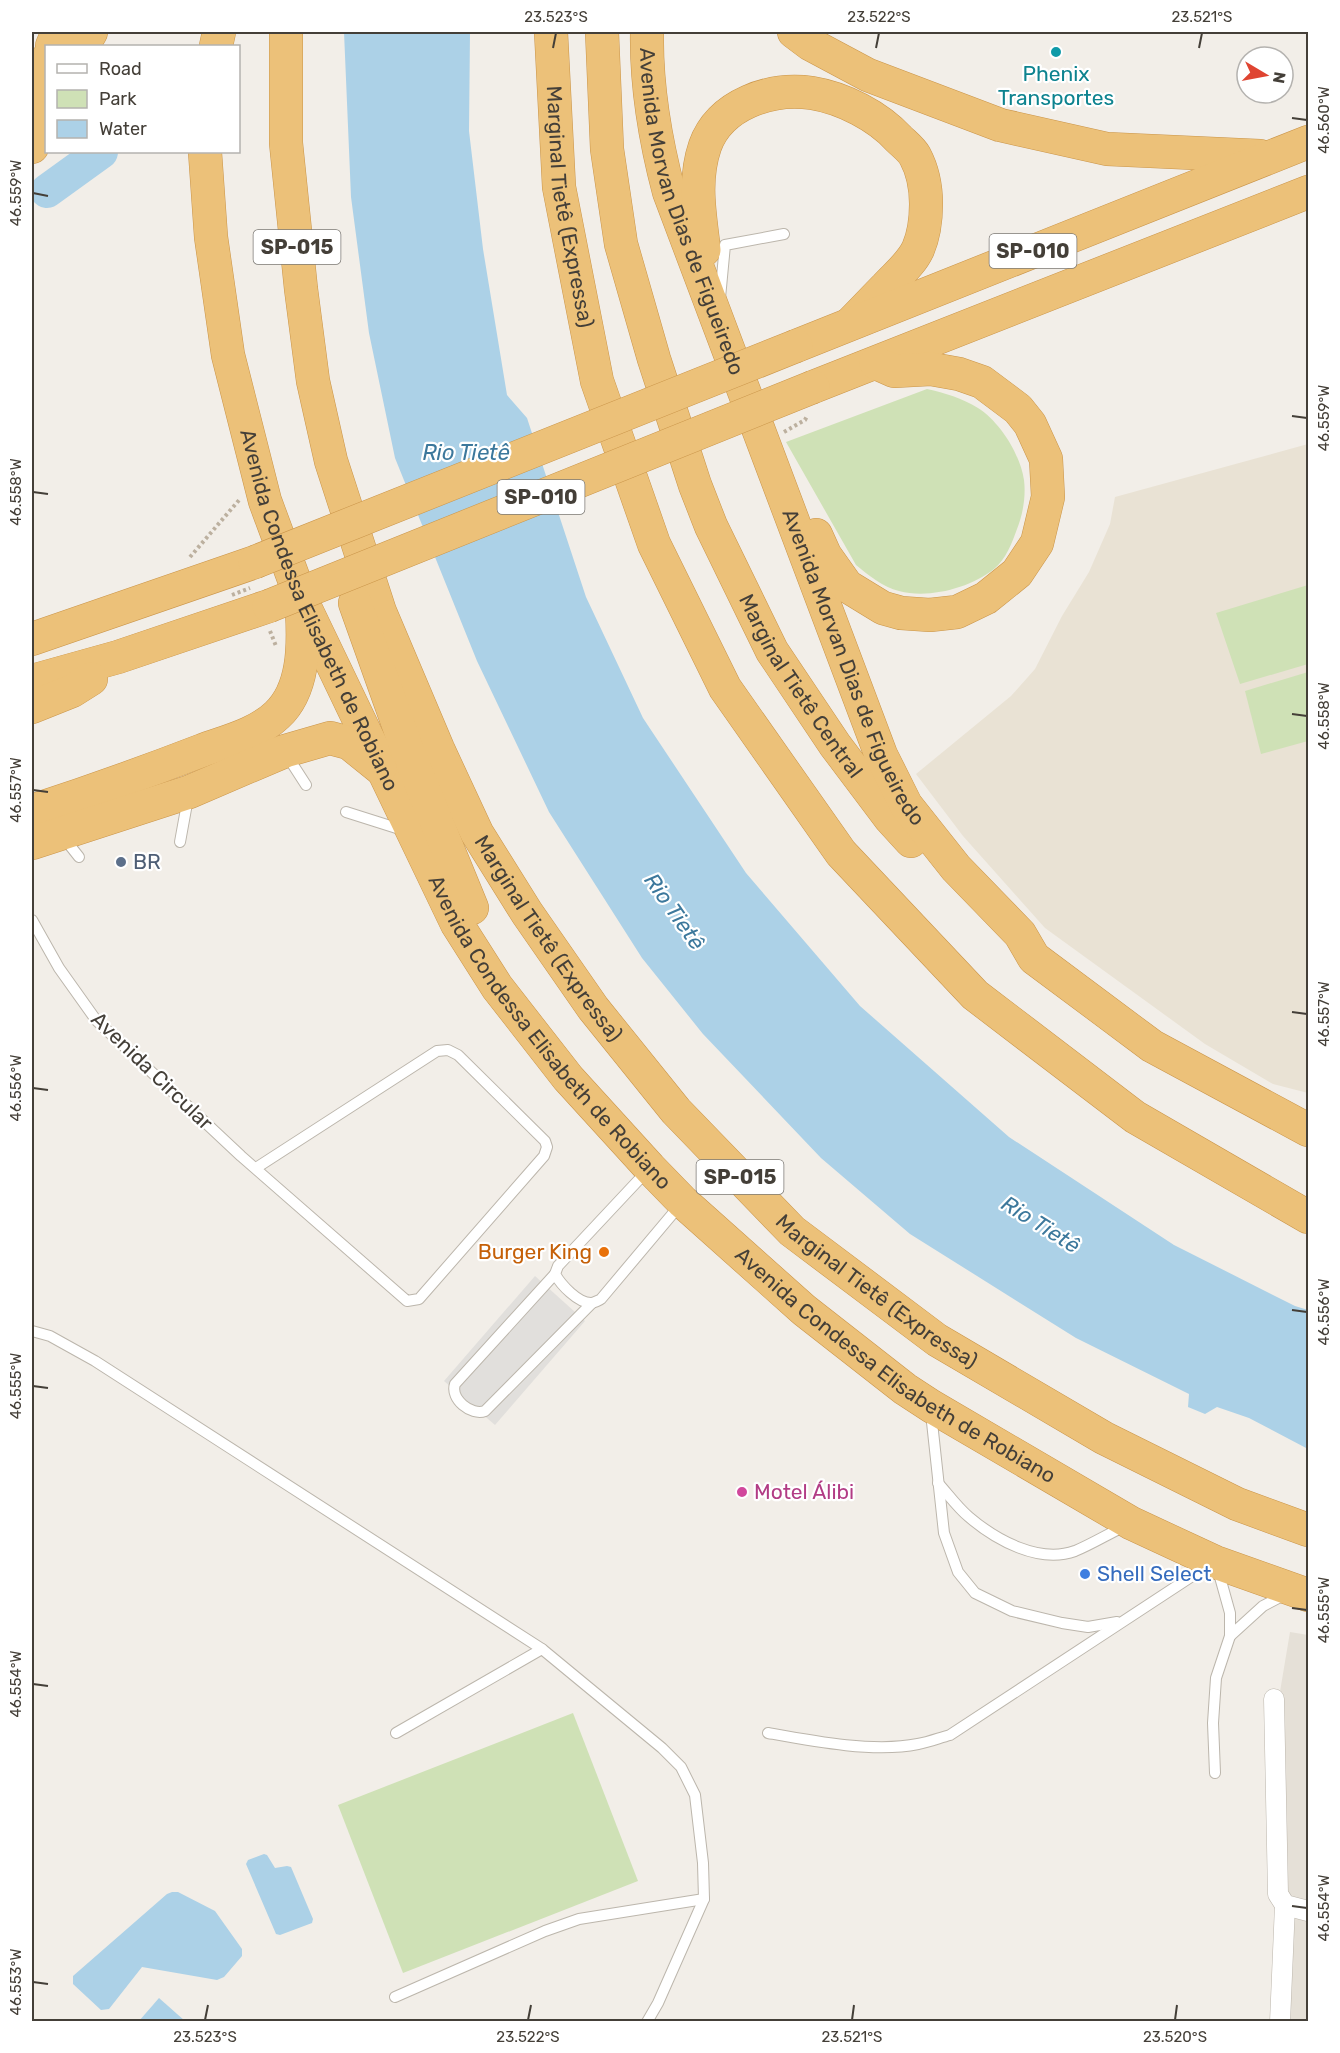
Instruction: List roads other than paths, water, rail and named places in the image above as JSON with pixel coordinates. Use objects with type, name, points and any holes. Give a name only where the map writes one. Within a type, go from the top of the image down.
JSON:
[{"type":"highway","name":"SP-015","points":[[286,32],[286,143],[313,381],[330,461],[354,536]]},
{"type":"highway","name":"Marginal Tietê (Expressa)","points":[[551,32],[560,187],[597,381],[654,544],[726,688],[841,853],[975,995],[1135,1117],[1308,1218]]},
{"type":"highway","name":"Marginal Tietê Central","points":[[604,32],[602,66],[607,149],[621,244],[654,359],[711,526],[772,651],[835,745],[890,818],[961,896],[1034,958]]},
{"type":"highway","name":"Avenida Morvan Dias de Figueiredo","points":[[647,32],[647,70],[657,144],[669,192],[881,755],[906,805],[956,868],[1020,934],[1034,958],[1152,1046],[1308,1130]]},
{"type":"highway","points":[[794,32],[810,44],[868,75],[1000,125],[1107,149],[1271,157]]},
{"type":"highway","points":[[32,98],[45,63]]},
{"type":"highway","points":[[715,314],[714,229],[697,182],[706,144],[720,122],[736,108],[760,97],[783,93],[811,93],[837,100],[887,126],[914,154],[926,186],[926,219],[918,248],[909,262],[851,323]]},
{"type":"highway","points":[[32,147],[45,120]]},
{"type":"highway","name":"SP-010","points":[[32,639],[255,562],[1308,142]]},
{"type":"highway","name":"Avenida Condessa Elisabeth de Robiano","points":[[204,153],[211,237],[228,355],[258,478],[302,602],[457,924],[497,987],[568,1078],[683,1202],[804,1310],[905,1389],[1131,1523],[1215,1562],[1302,1593]]},
{"type":"highway","name":"SP-010","points":[[32,681],[118,657],[269,606],[813,387],[1308,192]]},
{"type":"highway","points":[[1213,231],[1258,228],[1308,211]]},
{"type":"highway","points":[[772,464],[788,474],[825,555],[847,586],[883,608],[901,613],[930,615],[957,612],[986,598],[1017,573],[1037,543],[1048,497],[1046,459],[1030,424],[1018,409],[982,382],[959,374],[931,369],[894,370],[876,363]]},
{"type":"highway","name":"Marginal Tietê (Expressa)","points":[[354,536],[380,612],[438,749],[477,833],[527,913],[593,1008],[676,1111],[792,1231],[937,1340],[1094,1432],[1237,1504],[1308,1530]]},
{"type":"highway","points":[[354,536],[350,577],[355,607],[408,752],[484,940],[497,987]]},
{"type":"highway","points":[[32,811],[140,775],[257,730],[278,714],[292,692],[301,669],[304,640],[302,602]]},
{"type":"highway","points":[[32,707],[72,692],[118,657]]},
{"type":"highway","points":[[57,844],[285,751],[330,738],[349,743],[383,771]]},
{"type":"street","points":[[1274,1699],[1278,1894],[1285,1905],[1280,2022]]},
{"type":"street","points":[[1285,1905],[1308,1911]]},
{"type":"lane","points":[[715,314],[714,229],[784,234]]},
{"type":"lane","points":[[285,751],[306,785]]},
{"type":"lane","points":[[180,842],[189,792]]},
{"type":"lane","points":[[346,813],[413,833]]},
{"type":"lane","name":"Avenida Circular","points":[[32,920],[59,968],[96,1020],[241,1156],[407,1301],[419,1299],[544,1156],[547,1146],[545,1141],[458,1055],[448,1050],[438,1051],[256,1168]]},
{"type":"lane","points":[[650,1168],[558,1266],[555,1274],[455,1384],[453,1390],[455,1396],[472,1412],[485,1411],[592,1303],[601,1299],[683,1202]]},
{"type":"lane","points":[[555,1274],[559,1281],[582,1301],[592,1303]]},
{"type":"lane","points":[[32,1331],[50,1336],[95,1361],[542,1649],[662,1748],[681,1767],[695,1795],[703,1863],[704,1899],[658,2003],[647,2022]]},
{"type":"lane","points":[[931,1406],[944,1533],[958,1572],[975,1593],[1012,1611],[1062,1623],[1088,1627],[1121,1622]]},
{"type":"lane","points":[[937,1482],[968,1517],[1001,1539],[1034,1553],[1054,1555],[1074,1551],[1131,1523]]},
{"type":"lane","points":[[768,1733],[807,1740],[877,1747],[917,1744],[950,1735],[1215,1562],[1230,1613],[1230,1636],[1214,1690],[1215,1773]]},
{"type":"lane","points":[[1230,1636],[1263,1606],[1277,1597],[1302,1593]]},
{"type":"lane","points":[[396,1733],[542,1649]]},
{"type":"lane","points":[[395,1997],[545,1931],[579,1919],[704,1899]]},
{"type":"water","name":"Rio Tietê","points":[[344,32],[470,32],[469,131],[483,249],[507,395],[527,418],[586,597],[643,718],[746,873],[860,1006],[1009,1137],[1174,1245],[1295,1306],[1308,1310],[1308,1449],[1249,1418],[1217,1407],[1205,1414],[1188,1407],[1189,1394],[1076,1338],[910,1234],[821,1158],[703,1034],[642,958],[549,812],[477,661],[395,458],[369,333],[351,197]]},
{"type":"water","points":[[264,1854],[275,1868],[291,1867],[313,1919],[312,1923],[280,1935],[276,1934],[246,1864],[248,1860]]},
{"type":"water","points":[[172,1892],[178,1892],[215,1911],[242,1949],[242,1956],[224,1977],[217,1980],[142,1967],[109,2009],[101,2010],[73,1984],[73,1976]]},
{"type":"water","points":[[159,1998],[185,2021],[139,2021]]},
{"type":"waterway","points":[[47,191],[100,153]]},
{"type":"place","name":"Phenix Transportes","points":[[1056,52]]},
{"type":"place","name":"BR","points":[[121,862]]},
{"type":"place","name":"Burger King","points":[[604,1252]]},
{"type":"place","name":"Motel Álibi","points":[[742,1492]]},
{"type":"place","name":"Shell Select","points":[[1085,1574]]}]
